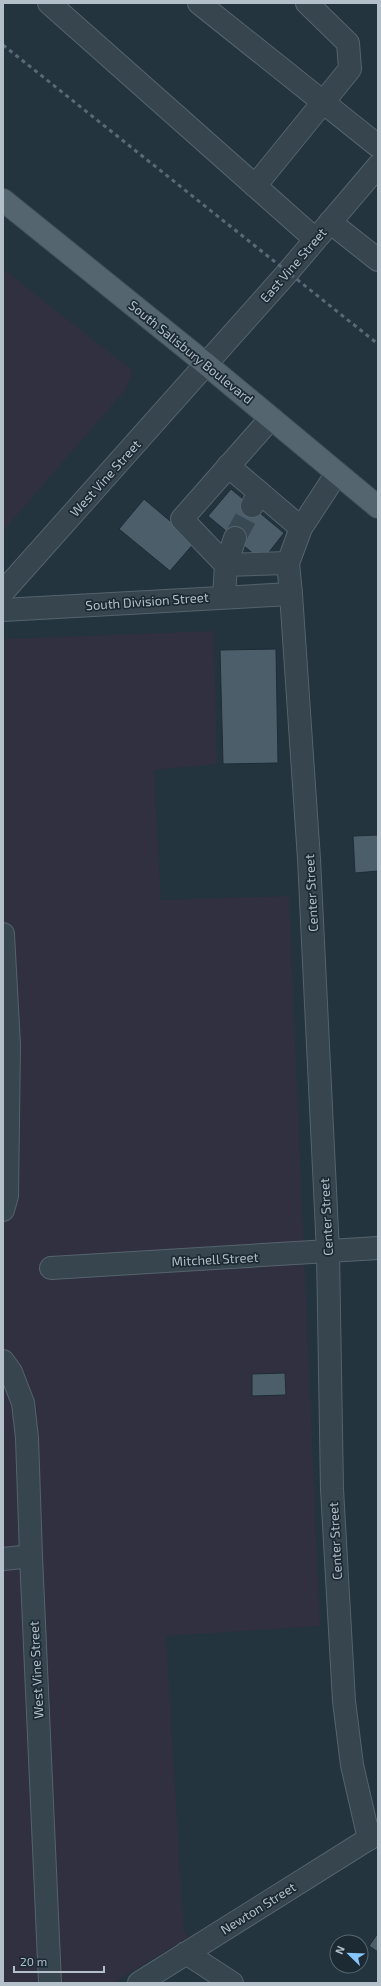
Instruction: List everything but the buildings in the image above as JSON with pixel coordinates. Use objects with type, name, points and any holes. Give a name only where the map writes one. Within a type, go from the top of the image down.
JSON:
[{"type":"main road","name":"South Salisbury Boulevard","points":[[3,200],[206,364],[378,507]]},
{"type":"street","points":[[49,3],[315,239]]},
{"type":"street","points":[[199,3],[378,146]]},
{"type":"street","points":[[255,186],[350,69],[348,43],[307,3]]},
{"type":"street","name":"East Vine Street","points":[[206,364],[378,166]]},
{"type":"street","points":[[330,222],[378,260]]},
{"type":"street","name":"West Vine Street","points":[[3,592],[206,364]]},
{"type":"street","points":[[271,418],[182,518],[226,565],[288,563],[301,528],[337,473]]},
{"type":"street","points":[[228,466],[255,499],[301,528]]},
{"type":"street","points":[[224,596],[226,565],[235,538]]},
{"type":"street","name":"Center Street","points":[[288,563],[292,594],[309,858],[328,1252],[332,1489],[344,1701],[352,1765],[374,1836]]},
{"type":"street","name":"South Division Street","points":[[3,610],[224,596],[292,594]]},
{"type":"street","points":[[3,934],[9,1046],[5,1140],[7,1196],[3,1210]]},
{"type":"street","name":"Mitchell Street","points":[[51,1268],[378,1248]]},
{"type":"street","name":"West Vine Street","points":[[3,1361],[11,1372],[22,1404],[27,1438],[50,1983]]},
{"type":"street","points":[[3,1559],[31,1556]]},
{"type":"street","name":"Newton Street","points":[[139,1983],[374,1836]]},
{"type":"street","points":[[186,1953],[232,1983]]},
{"type":"shaded area","points":[[3,269],[133,371],[126,389],[3,531]]},
{"type":"shaded area","points":[[214,631],[217,764],[154,770],[161,900],[289,896],[320,1626],[166,1636],[184,1932],[189,1937],[113,1983],[3,1983],[3,639]]},
{"type":"tunnel","points":[[235,538],[252,506]]},
{"type":"railway","points":[[3,45],[378,344]]}]
